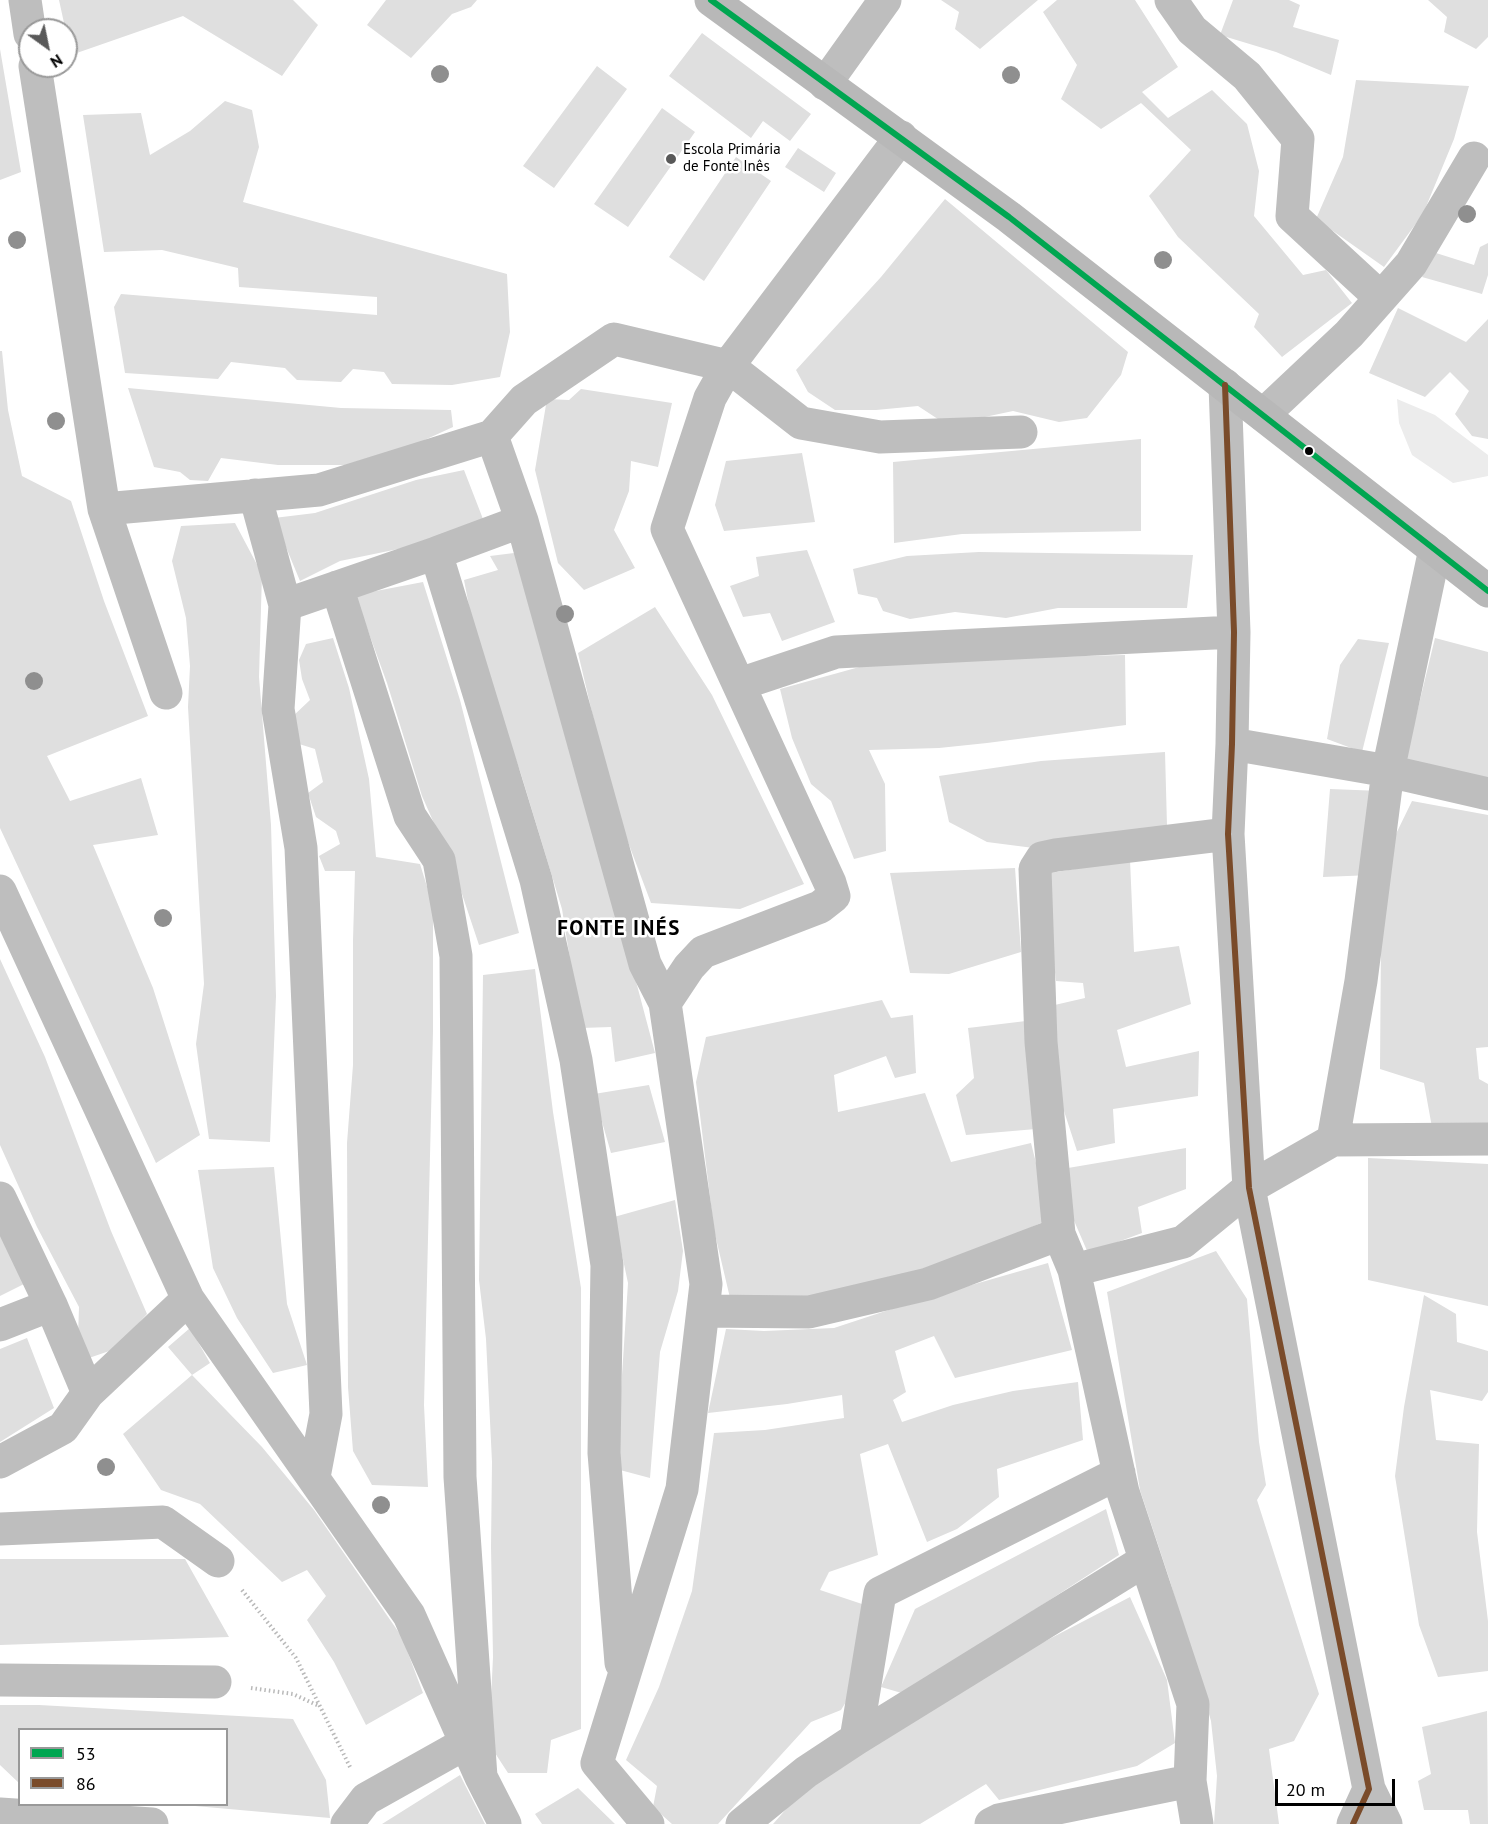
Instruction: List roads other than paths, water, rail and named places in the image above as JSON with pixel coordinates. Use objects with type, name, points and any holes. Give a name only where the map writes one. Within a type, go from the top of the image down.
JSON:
[{"type":"street","points":[[25,0],[28,18]]},
{"type":"street","points":[[711,0],[1009,217],[1488,591]]},
{"type":"street","points":[[825,84],[885,0]]},
{"type":"street","points":[[1171,0],[1192,30],[1247,76],[1298,139],[1292,216],[1381,298]]},
{"type":"street","points":[[37,78],[104,509],[166,693]]},
{"type":"street","points":[[665,1003],[689,967],[703,952],[820,907],[834,896],[740,684],[667,529],[710,398],[728,366],[901,137]]},
{"type":"street","points":[[1263,415],[1349,334],[1411,264],[1474,158]]},
{"type":"street","points":[[104,509],[319,490],[492,436],[524,400],[614,339],[728,366],[801,423],[880,437],[1021,432]]},
{"type":"street","points":[[1225,385],[1234,632],[1228,834],[1249,1188],[1369,1790],[1386,1824]]},
{"type":"street","points":[[492,436],[522,521],[645,964],[665,1003],[706,1284],[682,1489],[597,1763],[648,1824]]},
{"type":"street","points":[[255,495],[285,605],[278,709],[301,848],[326,1414],[314,1477]]},
{"type":"street","points":[[285,605],[522,521]]},
{"type":"street","points":[[1334,1140],[1361,981],[1388,771],[1435,549]]},
{"type":"street","points":[[436,553],[536,880],[576,1060],[608,1265],[604,1453],[622,1680]]},
{"type":"street","points":[[337,587],[410,816],[439,860],[456,956],[460,1477],[481,1777]]},
{"type":"street","points":[[740,684],[836,652],[1234,632]]},
{"type":"street","points":[[1232,744],[1388,771],[1488,794]]},
{"type":"street","points":[[1197,1824],[1190,1781],[1193,1704],[1123,1492],[1074,1270],[1059,1234],[1041,1042],[1035,869],[1042,858],[1228,834]]},
{"type":"street","points":[[0,891],[188,1299],[409,1615],[481,1777],[505,1824]]},
{"type":"street","points":[[1074,1270],[1183,1242],[1249,1188],[1334,1140],[1488,1139]]},
{"type":"street","points":[[0,1198],[51,1305],[88,1393]]},
{"type":"street","points":[[703,1311],[809,1312],[928,1284],[1059,1234]]},
{"type":"street","points":[[0,1462],[63,1428],[88,1393],[188,1299]]},
{"type":"street","points":[[0,1325],[51,1305]]},
{"type":"street","points":[[856,1739],[880,1593],[1119,1473]]},
{"type":"street","points":[[0,1529],[163,1522],[218,1562]]},
{"type":"street","points":[[742,1824],[806,1772],[856,1739],[1144,1561]]},
{"type":"street","points":[[0,1680],[215,1682]]},
{"type":"street","points":[[357,1812],[466,1743]]},
{"type":"street","points":[[991,1824],[999,1820],[1190,1781]]},
{"type":"street","points":[[1353,1824],[1369,1790]]},
{"type":"street","points":[[0,1814],[152,1824]]},
{"type":"place","name":"Escola Primária de Fonte Inês","points":[[671,159]]},
{"type":"district","name":"FONTE INÉS","points":[[619,929]]}]
